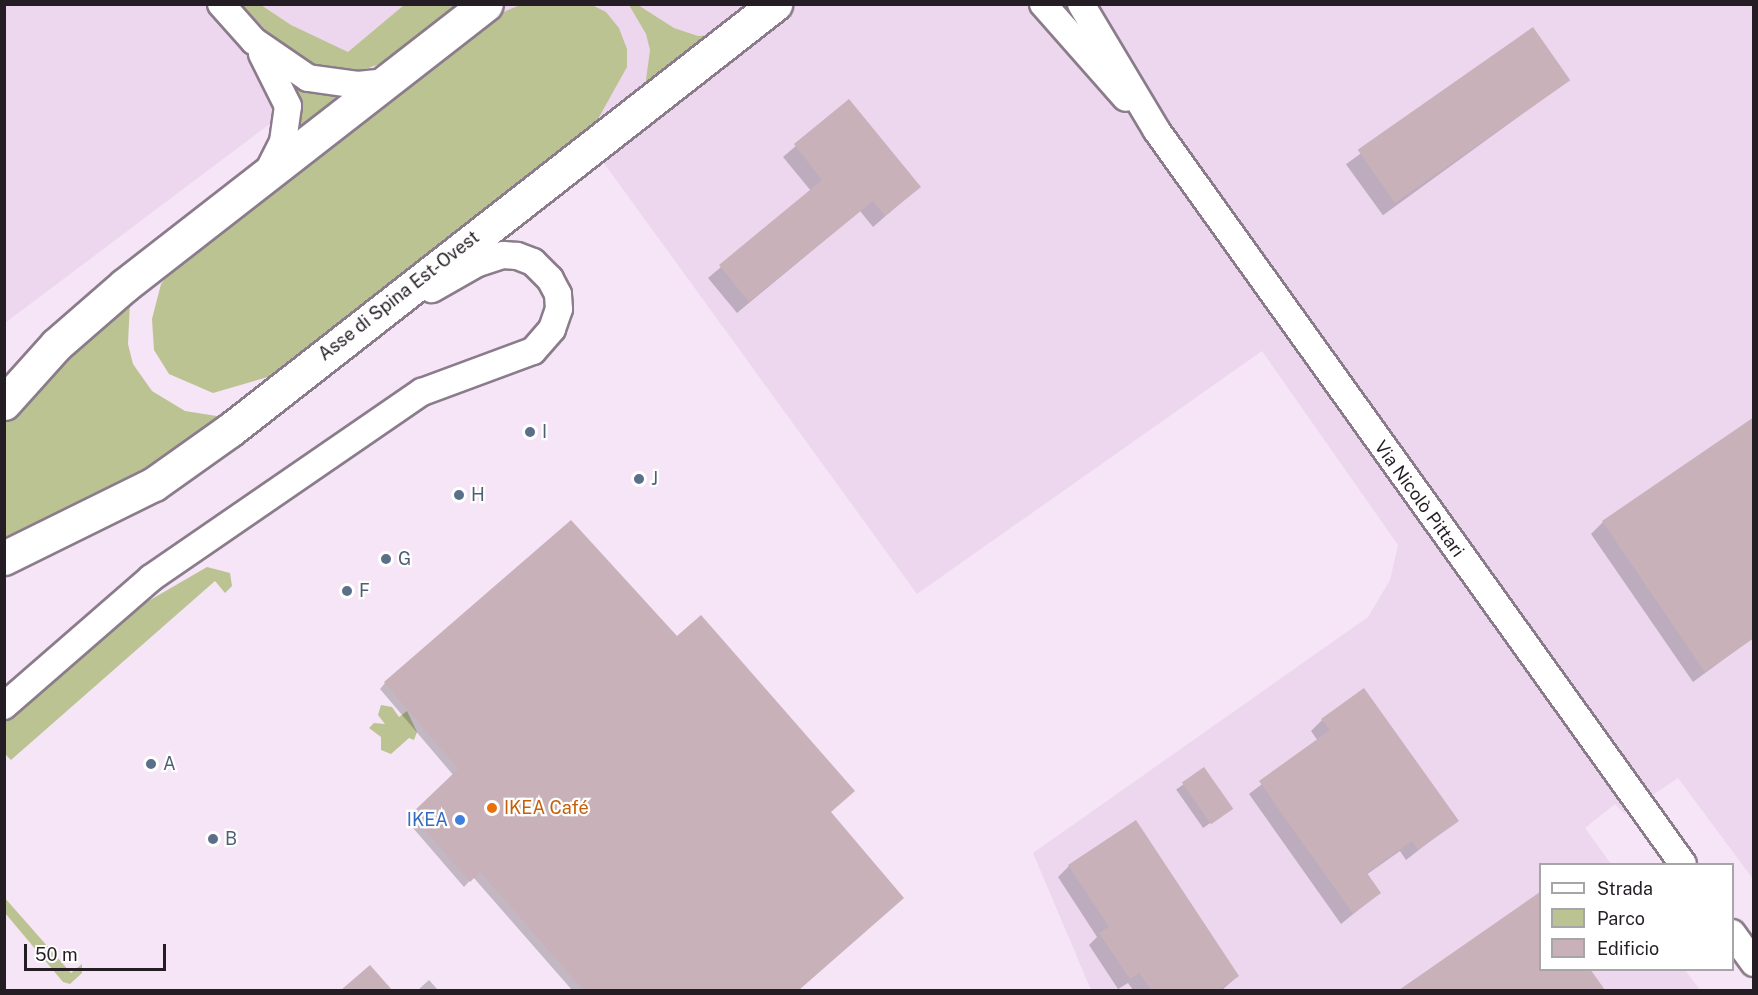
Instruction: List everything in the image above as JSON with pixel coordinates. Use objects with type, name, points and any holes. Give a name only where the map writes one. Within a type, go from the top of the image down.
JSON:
[{"type":"main road","points":[[4,403],[56,345],[125,285],[486,4]]},
{"type":"main road","name":"Asse di Spina Est-Ovest","points":[[4,558],[154,484],[292,380],[775,4]]},
{"type":"street","points":[[221,4],[254,41],[308,78],[358,85],[387,82]]},
{"type":"street","points":[[1043,4],[1157,131]]},
{"type":"street","points":[[1081,4],[1157,131]]},
{"type":"street","points":[[254,41],[288,106],[283,142],[265,178]]},
{"type":"street","name":"Via Nicolò Pittari","points":[[1157,131],[1682,863]]},
{"type":"street","points":[[4,706],[151,578],[413,398],[455,378],[533,351],[552,329],[559,309],[558,294],[533,262],[503,255],[476,264],[423,295],[348,354],[292,380]]},
{"type":"street","points":[[1734,936],[1754,963]]},
{"type":"shaded area","points":[[5,5],[428,5],[5,323]]},
{"type":"shaded area","points":[[489,5],[1753,5],[1753,879],[1678,778],[1625,814],[1615,804],[1585,828],[1610,863],[1539,863],[1539,971],[1686,971],[1700,990],[1091,990],[1033,853],[1368,617],[1390,580],[1398,545],[1262,351],[917,594]]},
{"type":"green space","points":[[242,5],[261,5],[291,25],[348,52],[404,5],[456,5],[380,64],[340,78],[295,61]]},
{"type":"green space","points":[[520,5],[592,5],[606,12],[619,28],[627,49],[627,67],[593,128],[268,377],[213,393],[169,374],[154,350],[152,319],[161,284],[180,260],[501,13]]},
{"type":"green space","points":[[629,5],[638,5],[674,28],[698,36],[712,35],[645,87],[650,50],[646,34]]},
{"type":"green space","points":[[290,79],[344,93],[296,129]]},
{"type":"green space","points":[[130,301],[128,344],[133,364],[152,391],[185,411],[223,417],[147,473],[5,540],[4,424],[73,349]]},
{"type":"green space","points":[[207,567],[230,573],[232,586],[225,593],[215,581],[11,760],[5,754],[5,722],[145,603]]},
{"type":"green space","points":[[381,705],[392,707],[399,717],[407,711],[417,732],[414,740],[409,738],[391,754],[381,750],[381,737],[369,728],[374,723],[385,724],[378,715]]},
{"type":"green space","points":[[4,897],[71,973],[82,964],[82,973],[70,984],[63,982],[5,913]]},
{"type":"building","points":[[1533,27],[1570,80],[1395,203],[1358,150]]},
{"type":"building","points":[[849,99],[921,187],[885,216],[873,201],[749,302],[719,265],[822,180],[794,144]]},
{"type":"building","points":[[1754,417],[1754,638],[1705,672],[1602,521]]},
{"type":"building","points":[[571,520],[677,636],[701,615],[855,791],[831,812],[904,898],[799,990],[583,990],[480,872],[470,882],[411,814],[458,769],[384,682]]},
{"type":"building","points":[[1364,688],[1459,821],[1418,850],[1412,841],[1367,873],[1381,893],[1353,914],[1259,781],[1330,730],[1321,719]]},
{"type":"building","points":[[1204,767],[1233,809],[1211,824],[1182,782]]},
{"type":"building","points":[[1136,820],[1239,976],[1218,990],[1151,990],[1139,973],[1130,979],[1099,933],[1109,927],[1068,865]]},
{"type":"building","points":[[1539,893],[1539,971],[1591,971],[1605,990],[1399,990]]},
{"type":"building","points":[[370,965],[392,990],[341,990]]},
{"type":"place","name":"I","points":[[530,432]]},
{"type":"place","name":"J","points":[[639,479]]},
{"type":"place","name":"H","points":[[459,495]]},
{"type":"place","name":"G","points":[[386,559]]},
{"type":"place","name":"F","points":[[347,591]]},
{"type":"place","name":"A","points":[[151,764]]},
{"type":"place","name":"IKEA Café","points":[[492,808]]},
{"type":"place","name":"IKEA","points":[[460,820]]},
{"type":"place","name":"B","points":[[213,839]]}]
